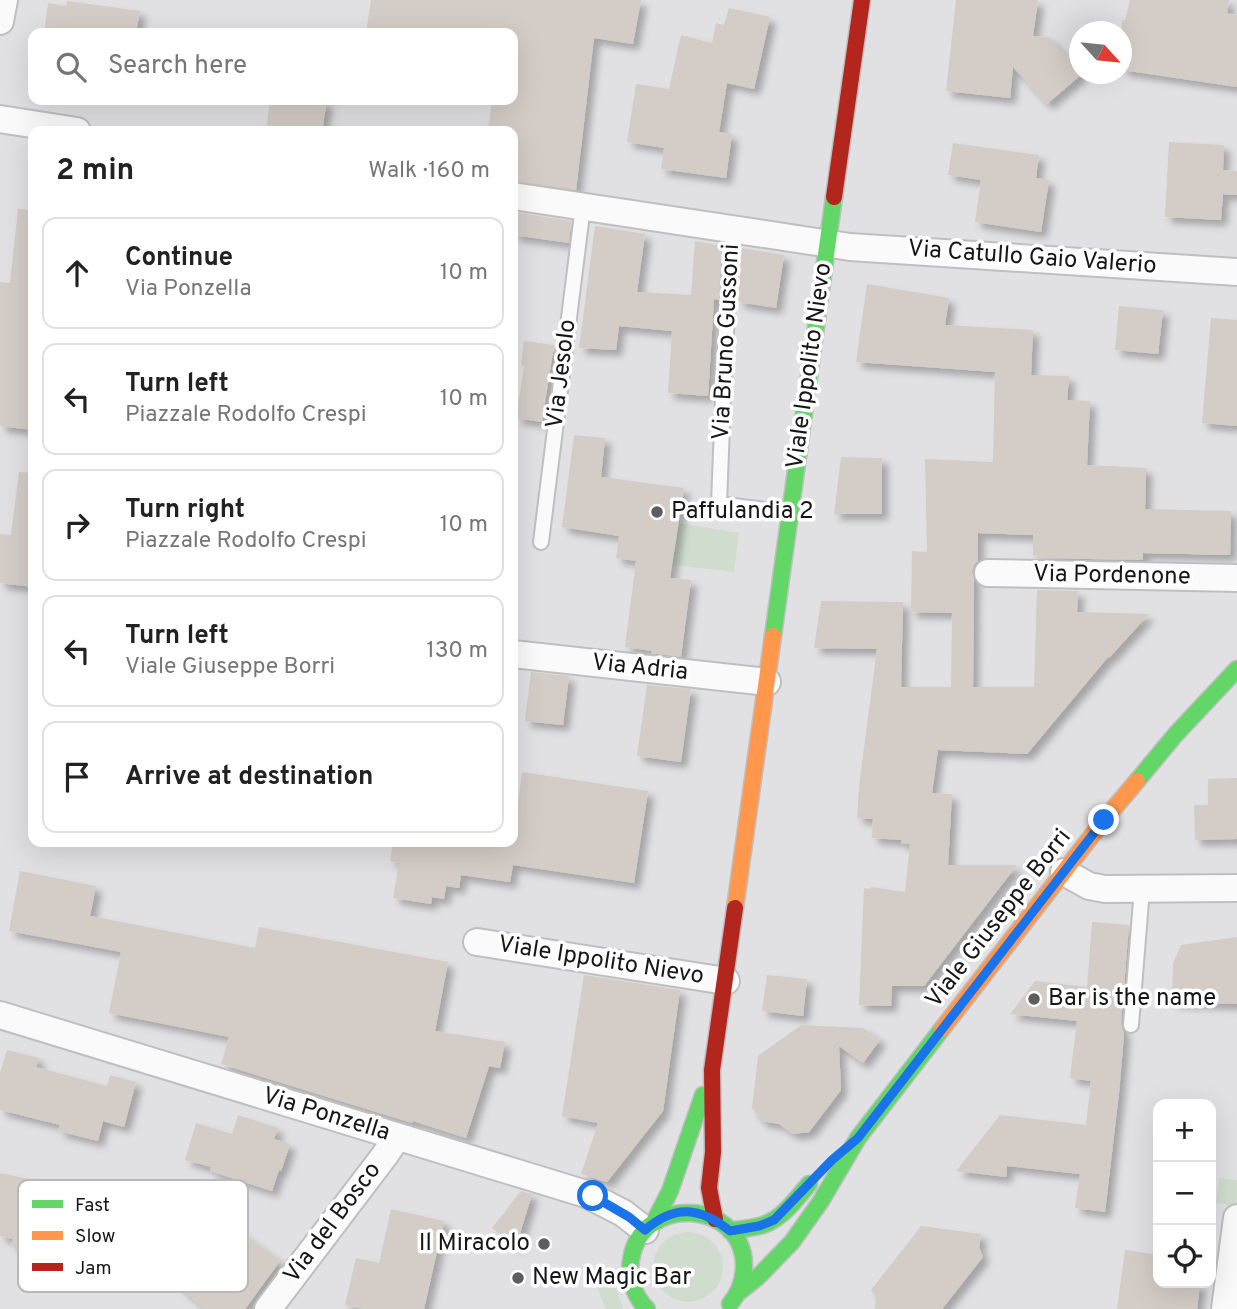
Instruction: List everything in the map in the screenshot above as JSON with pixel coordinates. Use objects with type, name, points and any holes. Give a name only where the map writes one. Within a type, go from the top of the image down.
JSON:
[{"type":"main road","name":"Viale Ippolito Nievo","points":[[715,1219],[709,1188],[713,1153],[712,1070],[827,243],[857,1]]},
{"type":"main road","name":"Viale Giuseppe Borri","points":[[739,1292],[767,1271],[806,1222],[828,1191],[858,1138],[1138,778],[1237,669]]},
{"type":"main road","name":"Viale Ippolito Nievo","points":[[643,1307],[632,1284],[630,1260],[638,1239],[670,1191],[712,1070]]},
{"type":"main road","name":"Viale Giuseppe Borri","points":[[730,1231],[759,1226],[774,1220],[832,1160],[858,1138]]},
{"type":"main road","points":[[649,1226],[667,1215],[686,1211],[715,1219],[730,1231],[740,1244],[744,1260],[739,1292],[727,1308]]},
{"type":"street","points":[[0,21],[4,0]]},
{"type":"street","points":[[0,119],[45,126]]},
{"type":"street","name":"Via Bruno Gussoni","points":[[518,196],[827,243]]},
{"type":"street","name":"Via Catullo Gaio Valerio","points":[[827,243],[850,247],[1237,272]]},
{"type":"street","name":"Via Pordenone","points":[[988,573],[1237,578]]},
{"type":"street","name":"Via Adria","points":[[518,655],[767,682]]},
{"type":"street","points":[[1064,872],[1095,888],[1237,888]]},
{"type":"street","name":"Viale Ippolito Nievo","points":[[477,942],[726,981]]},
{"type":"street","name":"Via Ponzella","points":[[0,1015],[593,1196],[649,1226]]},
{"type":"street","name":"Via del Bosco","points":[[268,1309],[397,1137]]},
{"type":"street","points":[[1225,1309],[1237,1218]]},
{"type":"lane","name":"Via Jesolo","points":[[541,542],[583,206]]},
{"type":"lane","name":"Via Bruno Gussoni","points":[[733,228],[724,347],[719,504],[790,513]]},
{"type":"lane","points":[[1131,1026],[1142,890]]},
{"type":"green space","points":[[678,523],[739,533],[734,572],[647,562]]},
{"type":"green space","points":[[1219,1178],[1237,1180],[1237,1206],[1216,1203]]},
{"type":"green space","points":[[688,1232],[713,1242],[723,1267],[713,1292],[688,1302],[663,1292],[653,1267],[663,1242]]},
{"type":"green space","points":[[611,1276],[623,1309],[606,1309],[597,1287]]},
{"type":"building","points":[[371,0],[641,0],[633,44],[594,38],[576,190],[518,182],[518,126],[489,126],[491,105],[518,105],[518,28],[367,28]]},
{"type":"building","points":[[956,0],[1038,0],[1033,36],[1048,37],[1069,59],[1070,84],[1047,104],[1013,67],[1010,98],[946,91]]},
{"type":"building","points":[[1130,0],[1229,0],[1227,13],[1237,15],[1237,87],[1132,71],[1132,21],[1122,21],[1125,20]]},
{"type":"building","points":[[67,1],[140,11],[137,28],[45,28],[48,3],[66,6]]},
{"type":"building","points":[[729,8],[770,17],[754,89],[727,83],[719,132],[732,134],[726,178],[661,169],[664,148],[627,142],[636,84],[669,89],[681,35],[712,43],[716,23],[724,25]]},
{"type":"building","points":[[269,105],[326,105],[323,126],[267,126]]},
{"type":"building","points":[[1169,142],[1224,145],[1223,170],[1237,171],[1237,195],[1223,194],[1221,220],[1165,217]]},
{"type":"building","points":[[953,143],[1039,155],[1036,178],[1049,180],[1041,232],[975,222],[981,180],[948,175]]},
{"type":"building","points":[[18,209],[28,210],[28,429],[0,426],[0,282],[10,283]]},
{"type":"building","points":[[518,213],[571,221],[569,243],[518,236]]},
{"type":"building","points":[[595,226],[645,234],[637,292],[691,295],[695,241],[722,246],[719,300],[714,299],[708,396],[668,393],[672,331],[619,326],[616,350],[579,348]]},
{"type":"building","points":[[742,248],[784,255],[776,308],[738,302]]},
{"type":"building","points":[[867,284],[949,298],[945,325],[1033,330],[1031,375],[1069,376],[1067,400],[1090,401],[1087,465],[1146,468],[1145,509],[1231,511],[1230,555],[1143,553],[1143,560],[1038,558],[1038,555],[1033,556],[1033,535],[978,533],[978,561],[972,572],[973,687],[1034,687],[1037,590],[1078,591],[1077,612],[1149,614],[1108,657],[1027,754],[938,750],[932,793],[952,794],[948,865],[1017,865],[924,986],[892,986],[891,1006],[859,1005],[864,888],[905,892],[910,844],[901,843],[901,840],[872,838],[873,819],[857,818],[877,649],[814,648],[821,601],[903,602],[901,687],[951,687],[952,613],[911,612],[912,551],[927,552],[925,459],[993,462],[995,372],[856,362]]},
{"type":"building","points":[[1119,306],[1163,310],[1158,354],[1115,350]]},
{"type":"building","points":[[1211,318],[1237,320],[1237,426],[1202,423]]},
{"type":"building","points":[[524,341],[554,345],[542,422],[518,418],[524,366],[521,365]]},
{"type":"building","points":[[574,435],[605,438],[601,477],[684,488],[670,578],[691,580],[681,657],[625,647],[636,561],[616,558],[619,536],[562,527]]},
{"type":"building","points":[[841,457],[882,458],[882,514],[834,514]]},
{"type":"building","points":[[19,472],[28,473],[28,586],[0,583],[0,534],[11,535]]},
{"type":"building","points":[[531,672],[569,676],[563,725],[525,721]]},
{"type":"building","points":[[647,685],[691,689],[681,762],[637,756]]},
{"type":"building","points":[[522,772],[648,791],[634,883],[513,865],[510,882],[461,875],[459,888],[446,886],[444,899],[432,897],[431,904],[393,898],[399,863],[390,861],[392,847],[518,847],[518,803]]},
{"type":"building","points":[[1237,778],[1237,839],[1195,840],[1194,805],[1208,805],[1208,779]]},
{"type":"building","points":[[20,871],[96,886],[90,916],[255,948],[259,927],[448,962],[435,1031],[505,1042],[500,1068],[489,1066],[466,1138],[221,1064],[229,1037],[109,1013],[121,952],[9,931]]},
{"type":"building","points":[[1092,922],[1129,925],[1121,1024],[1124,1035],[1105,1212],[1075,1208],[1080,1174],[1007,1166],[1006,1177],[956,1171],[1000,1115],[1086,1125],[1091,1081],[1070,1078],[1077,1021],[1010,1014],[1035,981],[1087,987]]},
{"type":"building","points":[[1237,937],[1237,1004],[1172,1002],[1173,963],[1181,945]]},
{"type":"building","points":[[584,975],[680,990],[663,1111],[607,1182],[581,1174],[598,1123],[562,1116]]},
{"type":"building","points":[[767,975],[807,979],[803,1016],[762,1011]]},
{"type":"building","points":[[801,1025],[863,1028],[880,1040],[863,1063],[839,1046],[841,1090],[809,1132],[793,1134],[779,1124],[762,1121],[752,1108],[758,1056]]},
{"type":"building","points":[[7,1050],[39,1058],[36,1067],[107,1086],[110,1075],[136,1082],[124,1127],[103,1121],[98,1141],[58,1131],[60,1125],[0,1110],[0,1073]]},
{"type":"building","points":[[238,1115],[278,1128],[274,1139],[290,1144],[272,1191],[248,1183],[248,1180],[238,1180],[210,1171],[211,1167],[185,1160],[196,1123],[232,1134]]},
{"type":"building","points":[[0,1173],[34,1180],[18,1180],[18,1246],[11,1245],[13,1239],[0,1236]]},
{"type":"building","points":[[521,1191],[532,1194],[516,1247],[492,1228]]},
{"type":"building","points":[[391,1209],[444,1221],[424,1309],[362,1309],[345,1305],[356,1258],[379,1263]]},
{"type":"building","points":[[921,1226],[981,1234],[979,1247],[983,1257],[942,1309],[875,1309],[876,1298],[871,1290]]},
{"type":"building","points":[[248,1237],[280,1261],[245,1309],[204,1309],[186,1292],[248,1292]]},
{"type":"building","points":[[1125,1250],[1153,1254],[1153,1288],[1199,1288],[1197,1309],[1117,1309]]},
{"type":"traffic: fast","points":[[773,636],[834,197]]},
{"type":"traffic: fast","points":[[1137,781],[1176,734],[1237,669]]},
{"type":"traffic: fast","points":[[739,1292],[758,1277],[792,1242],[821,1201],[858,1138],[942,1029]]},
{"type":"traffic: fast","points":[[654,1222],[670,1191],[703,1095]]},
{"type":"traffic: fast","points":[[730,1231],[759,1226],[777,1218],[809,1184]]},
{"type":"traffic: fast","points":[[647,1309],[635,1293],[630,1273],[631,1260],[639,1238],[653,1223],[671,1215],[691,1213],[710,1217],[727,1227],[739,1243],[744,1265],[743,1276],[739,1290],[730,1304]]},
{"type":"traffic: slow","points":[[735,908],[773,636]]},
{"type":"traffic: slow","points":[[942,1029],[1137,781]]},
{"type":"traffic: jam","points":[[834,197],[862,0]]},
{"type":"traffic: jam","points":[[715,1219],[709,1188],[713,1152],[712,1070],[735,908]]},
{"type":"place","name":"Paffulandia 2","points":[[657,512]]},
{"type":"place","name":"Bar is the name","points":[[1034,999]]},
{"type":"place","name":"Il Miracolo","points":[[544,1244]]},
{"type":"place","name":"New Magic Bar","points":[[518,1278]]},
{"type":"route","points":[[593,1196],[629,1217],[645,1230],[667,1215],[686,1211],[715,1219],[730,1231],[759,1226],[774,1220],[832,1160],[858,1138],[1104,820]]}]
